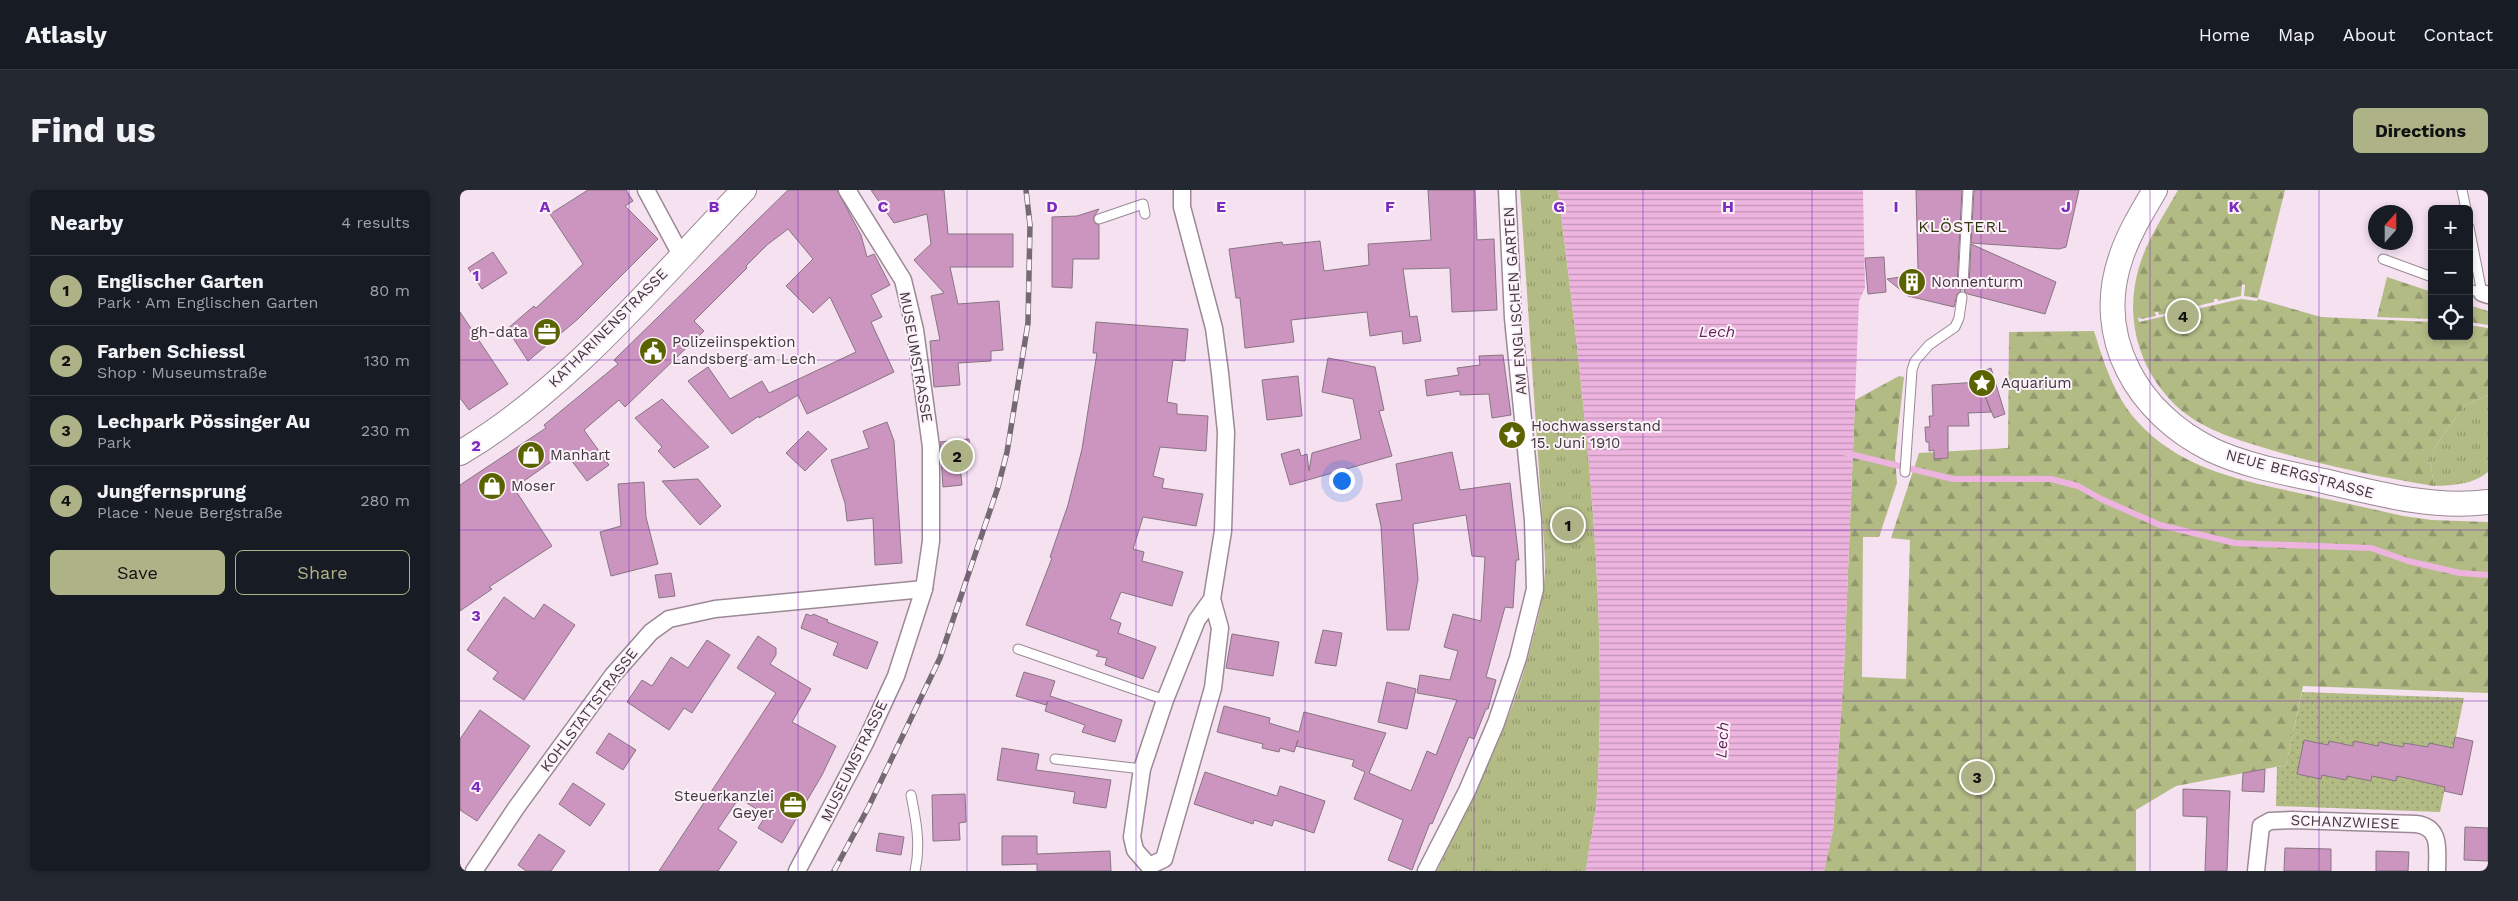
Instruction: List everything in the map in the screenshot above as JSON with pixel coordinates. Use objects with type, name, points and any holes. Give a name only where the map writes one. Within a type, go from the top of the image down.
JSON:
[{"type":"main road","name":"KATHARINENSTRASSE","points":[[461,450],[525,408],[586,354],[744,190]]},
{"type":"main road","name":"NEUE BERGSTRASSE","points":[[2155,190],[2129,236],[2120,258],[2115,283],[2113,318],[2123,360],[2129,373],[2151,406],[2166,421],[2180,432],[2213,450],[2266,468],[2386,496],[2434,503],[2488,502]]},
{"type":"street","points":[[646,190],[681,255]]},
{"type":"street","name":"MUSEUMSTRASSE","points":[[797,871],[861,751],[892,685],[924,589],[931,541],[931,447],[915,330],[903,280],[847,190]]},
{"type":"street","points":[[1182,190],[1182,207],[1214,328],[1226,432],[1223,531],[1212,599],[1220,628],[1213,688],[1164,858],[1149,869],[1135,850],[1132,837],[1142,769],[1165,700],[1196,620],[1212,599]]},
{"type":"street","name":"AM ENGLISCHEN GARTEN","points":[[1426,871],[1467,791],[1496,723],[1518,658],[1534,589],[1533,520],[1513,318],[1507,190]]},
{"type":"street","name":"KOHLSTATTSTRASSE","points":[[474,871],[516,808],[613,675],[651,632],[669,619],[715,609],[924,589]]},
{"type":"street","name":"SCHANZWIESE","points":[[2256,871],[2261,826],[2270,821],[2292,820],[2416,824],[2428,827],[2433,830],[2437,840],[2437,871]]},
{"type":"lane","points":[[1963,285],[1968,190]]},
{"type":"lane","points":[[2462,190],[2465,205]]},
{"type":"lane","points":[[1099,219],[1143,204],[1145,214]]},
{"type":"lane","points":[[2473,250],[2480,293]]},
{"type":"lane","points":[[2383,259],[2428,276]]},
{"type":"lane","points":[[1906,467],[1912,370],[1921,352],[1952,331],[1959,318],[1962,297]]},
{"type":"lane","points":[[1018,649],[1165,700]]},
{"type":"lane","points":[[1055,759],[1142,769]]},
{"type":"lane","points":[[911,795],[917,829],[918,857],[915,871]]},
{"type":"green space","points":[[1520,190],[1558,190],[1584,416],[1597,568],[1600,720],[1596,805],[1586,871],[1437,871],[1491,757],[1515,699],[1536,628],[1543,589],[1545,559]]},
{"type":"green space","points":[[2178,190],[2285,190],[2258,298],[2244,296],[2245,285],[2242,284],[2241,296],[2218,301],[2218,299],[2214,299],[2214,302],[2159,315],[2158,312],[2155,312],[2156,316],[2141,319],[2138,317],[2139,322],[2174,314],[2183,322],[2190,318],[2192,310],[2241,299],[2257,301],[2258,299],[2321,317],[2428,322],[2428,340],[2473,340],[2473,326],[2488,328],[2488,395],[2464,406],[2437,444],[2430,460],[2434,486],[2330,466],[2245,442],[2202,424],[2182,411],[2168,398],[2151,375],[2143,358],[2135,329],[2133,298],[2136,277],[2146,247]]},
{"type":"green space","points":[[2387,277],[2428,291],[2428,319],[2377,317]]},
{"type":"green space","points":[[2473,306],[2488,311],[2488,325],[2473,323]]},
{"type":"green space","points":[[2094,331],[2110,378],[2128,410],[2153,436],[2171,450],[2190,461],[2211,470],[2254,483],[2403,516],[2432,520],[2488,522],[2488,693],[2303,686],[2286,765],[2176,786],[2136,810],[2136,871],[1824,871],[1833,830],[1844,670],[1855,400],[1899,376],[1904,377],[1895,457],[1897,483],[1879,537],[1863,537],[1862,677],[1906,679],[1910,540],[1891,538],[1919,453],[2008,448],[2009,332]]},
{"type":"green space","points":[[2488,395],[2488,472],[2469,482],[2456,485],[2434,486],[2430,460],[2437,444],[2464,406]]},
{"type":"green space","points":[[2302,692],[2464,698],[2440,812],[2276,806],[2277,767],[2286,765]]},
{"type":"water","name":"Lech","points":[[1558,190],[1863,190],[1865,288],[1859,301],[1844,670],[1833,830],[1824,871],[1586,871],[1597,796],[1600,720],[1597,568],[1584,416]]},
{"type":"building","points":[[588,190],[626,190],[633,201],[625,206],[658,239],[578,319],[528,361],[507,329],[534,306],[536,308],[583,264],[550,214]]},
{"type":"building","points":[[788,190],[837,190],[861,235],[867,257],[874,254],[890,285],[871,295],[882,317],[871,322],[894,372],[807,414],[798,395],[759,418],[759,416],[732,434],[688,381],[708,367],[730,399],[762,381],[769,393],[856,352],[830,297],[813,313],[786,286],[813,259],[788,229],[767,245],[746,266],[747,268],[694,321],[704,331],[625,407],[619,400],[584,430],[609,465],[587,481],[565,452],[514,488],[552,546],[489,587],[492,589],[460,611],[460,485],[546,428],[544,425],[618,364],[614,360]]},
{"type":"building","points":[[871,190],[944,190],[948,234],[1013,234],[1013,267],[950,267],[958,304],[999,301],[1003,350],[991,351],[991,361],[958,363],[960,385],[934,387],[930,341],[940,340],[931,296],[944,293],[914,260],[931,244],[927,214],[894,223]]},
{"type":"building","points":[[1428,190],[1475,190],[1477,240],[1494,239],[1497,310],[1452,312],[1450,268],[1403,269],[1410,317],[1417,316],[1421,341],[1403,344],[1402,331],[1370,336],[1367,312],[1291,320],[1294,342],[1245,348],[1240,298],[1236,298],[1229,249],[1282,242],[1283,245],[1320,241],[1324,271],[1369,265],[1368,244],[1431,240]]},
{"type":"building","points":[[1916,190],[1962,190],[1957,285],[1961,291],[1957,294],[1954,307],[1908,296],[1887,279],[1907,276],[1918,269]]},
{"type":"building","points":[[1974,190],[2079,190],[2066,247],[2059,249],[1971,243]]},
{"type":"building","points":[[1099,209],[1093,218],[1095,223],[1099,225],[1099,259],[1073,259],[1072,288],[1052,287],[1052,217],[1077,216]]},
{"type":"building","points":[[1971,244],[2056,282],[2045,314],[1968,294],[1964,291],[1969,285]]},
{"type":"building","points":[[493,252],[507,273],[482,289],[468,268]]},
{"type":"building","points":[[1884,257],[1886,292],[1868,294],[1865,258]]},
{"type":"building","points":[[460,312],[508,384],[469,410],[460,398]]},
{"type":"building","points":[[1096,322],[1188,329],[1185,361],[1173,360],[1167,402],[1177,404],[1177,414],[1208,416],[1206,451],[1160,447],[1153,476],[1164,479],[1162,488],[1203,494],[1196,526],[1143,517],[1133,549],[1144,552],[1142,561],[1183,572],[1172,606],[1121,592],[1110,619],[1121,623],[1118,633],[1156,647],[1143,679],[1105,665],[1107,658],[1096,656],[1099,651],[1026,625],[1052,558],[1050,557],[1068,505],[1082,449],[1097,353],[1093,353]]},
{"type":"building","points":[[1503,355],[1511,415],[1492,418],[1489,394],[1460,395],[1460,391],[1427,396],[1425,380],[1459,375],[1457,368],[1480,365],[1479,356]]},
{"type":"building","points":[[1328,358],[1375,367],[1384,410],[1379,411],[1392,456],[1290,485],[1281,454],[1299,449],[1301,456],[1307,454],[1309,471],[1312,453],[1361,439],[1353,399],[1322,392]]},
{"type":"building","points":[[1991,368],[2005,414],[1994,418],[1985,396],[1991,412],[1968,413],[1969,426],[1948,426],[1948,458],[1934,459],[1934,450],[1929,451],[1929,442],[1926,442],[1925,427],[1930,427],[1929,416],[1933,416],[1932,385],[1980,382],[1976,374]]},
{"type":"building","points":[[1298,376],[1302,416],[1267,420],[1262,380]]},
{"type":"building","points":[[662,399],[709,447],[674,468],[658,451],[662,447],[635,418]]},
{"type":"building","points":[[887,422],[894,441],[902,563],[875,565],[873,518],[847,521],[845,503],[831,460],[869,448],[863,431]]},
{"type":"building","points":[[808,431],[827,449],[805,471],[786,453]]},
{"type":"building","points":[[969,439],[972,464],[960,466],[962,485],[943,487],[940,442]]},
{"type":"building","points":[[1452,452],[1460,490],[1510,483],[1519,560],[1516,560],[1513,608],[1505,607],[1486,677],[1496,680],[1488,709],[1486,709],[1474,739],[1469,737],[1432,824],[1430,823],[1412,870],[1388,860],[1403,820],[1354,799],[1365,772],[1352,766],[1354,760],[1296,746],[1294,752],[1280,748],[1279,752],[1262,748],[1263,744],[1217,732],[1224,706],[1270,718],[1269,723],[1299,732],[1304,712],[1386,733],[1369,773],[1411,791],[1427,751],[1436,755],[1457,700],[1417,693],[1420,675],[1450,680],[1458,651],[1444,647],[1453,614],[1481,621],[1485,557],[1472,556],[1466,515],[1413,524],[1418,579],[1409,630],[1387,630],[1381,526],[1376,504],[1402,500],[1396,464]]},
{"type":"building","points":[[698,479],[721,506],[700,525],[662,481]]},
{"type":"building","points":[[644,482],[646,517],[658,564],[611,576],[600,532],[621,526],[618,484]]},
{"type":"building","points":[[671,573],[675,596],[659,598],[655,575]]},
{"type":"building","points":[[504,597],[534,619],[544,604],[575,625],[524,700],[493,679],[498,672],[467,650]]},
{"type":"building","points":[[806,614],[812,616],[813,614],[828,620],[827,622],[878,642],[867,669],[833,655],[838,643],[801,628]]},
{"type":"building","points":[[1323,630],[1342,633],[1336,666],[1315,663]]},
{"type":"building","points":[[1232,634],[1279,642],[1273,676],[1226,668]]},
{"type":"building","points":[[758,636],[776,648],[776,655],[770,664],[811,689],[792,722],[836,746],[822,775],[782,843],[758,828],[766,815],[739,798],[718,829],[737,842],[718,871],[659,871],[776,693],[737,668]]},
{"type":"building","points":[[707,640],[730,655],[692,713],[684,708],[669,730],[627,702],[642,680],[652,686],[671,657],[688,668]]},
{"type":"building","points":[[1024,672],[1055,681],[1050,696],[1122,720],[1115,742],[1082,732],[1085,725],[1045,711],[1048,701],[1046,705],[1016,696]]},
{"type":"building","points":[[1387,682],[1416,689],[1407,729],[1378,722]]},
{"type":"building","points":[[480,710],[530,746],[477,821],[460,810],[460,739]]},
{"type":"building","points":[[609,733],[636,750],[623,770],[596,753]]},
{"type":"building","points":[[2455,737],[2473,741],[2462,795],[2444,791],[2445,787],[2397,776],[2396,781],[2372,776],[2371,781],[2347,776],[2346,780],[2322,775],[2321,779],[2297,774],[2304,740],[2328,745],[2329,741],[2353,746],[2354,741],[2378,746],[2379,742],[2403,747],[2404,743],[2428,747],[2429,743],[2453,748]]},
{"type":"building","points":[[1002,748],[1039,754],[1036,770],[1111,780],[1106,808],[1073,803],[1075,792],[997,780]]},
{"type":"building","points":[[2265,769],[2264,792],[2242,791],[2243,773]]},
{"type":"building","points":[[1205,772],[1277,796],[1280,786],[1325,801],[1314,833],[1274,820],[1272,826],[1254,820],[1253,824],[1194,804]]},
{"type":"building","points":[[573,783],[605,804],[590,826],[559,804]]},
{"type":"building","points":[[2183,789],[2230,791],[2227,871],[2205,871],[2207,817],[2183,816]]},
{"type":"building","points":[[965,794],[966,822],[959,823],[960,840],[933,841],[932,795]]},
{"type":"building","points":[[2465,827],[2488,828],[2488,861],[2464,860]]},
{"type":"building","points":[[879,833],[904,837],[901,855],[876,851]]},
{"type":"building","points":[[539,834],[565,851],[551,871],[526,871],[518,865]]},
{"type":"building","points":[[1002,836],[1037,836],[1037,854],[1110,851],[1111,871],[1037,871],[1037,864],[1002,865]]},
{"type":"building","points":[[2285,848],[2331,849],[2331,871],[2284,871]]},
{"type":"building","points":[[2376,851],[2409,852],[2408,871],[2376,871]]},
{"type":"waterway","points":[[1846,453],[1953,479],[2051,479],[2078,486],[2101,499],[2160,525],[2235,543],[2371,548],[2408,561],[2460,573],[2488,575]]},
{"type":"railway","points":[[834,871],[868,808],[940,658],[998,487],[1007,452],[1028,323],[1030,225],[1026,190]]},
{"type":"place","name":"Nonnenturm","points":[[1912,282]]},
{"type":"place","name":"Jungfernsprung","points":[[2183,316]]},
{"type":"place","name":"gh-data","points":[[547,332]]},
{"type":"place","name":"Polizeiinspektion Landsberg am Lech","points":[[653,351]]},
{"type":"place","name":"Aquarium","points":[[1982,383]]},
{"type":"place","name":"Hochwasserstand 15. Juni 1910","points":[[1512,435]]},
{"type":"place","name":"Manhart","points":[[531,455]]},
{"type":"place","name":"Farben Schiessl","points":[[957,456]]},
{"type":"place","name":"Moser","points":[[492,486]]},
{"type":"place","name":"Englischer Garten","points":[[1568,525]]},
{"type":"place","name":"Lechpark Pössinger Au","points":[[1977,777]]},
{"type":"place","name":"Steuerkanzlei Geyer","points":[[793,805]]},
{"type":"district","name":"KLÖSTERL","points":[[1963,226]]}]
